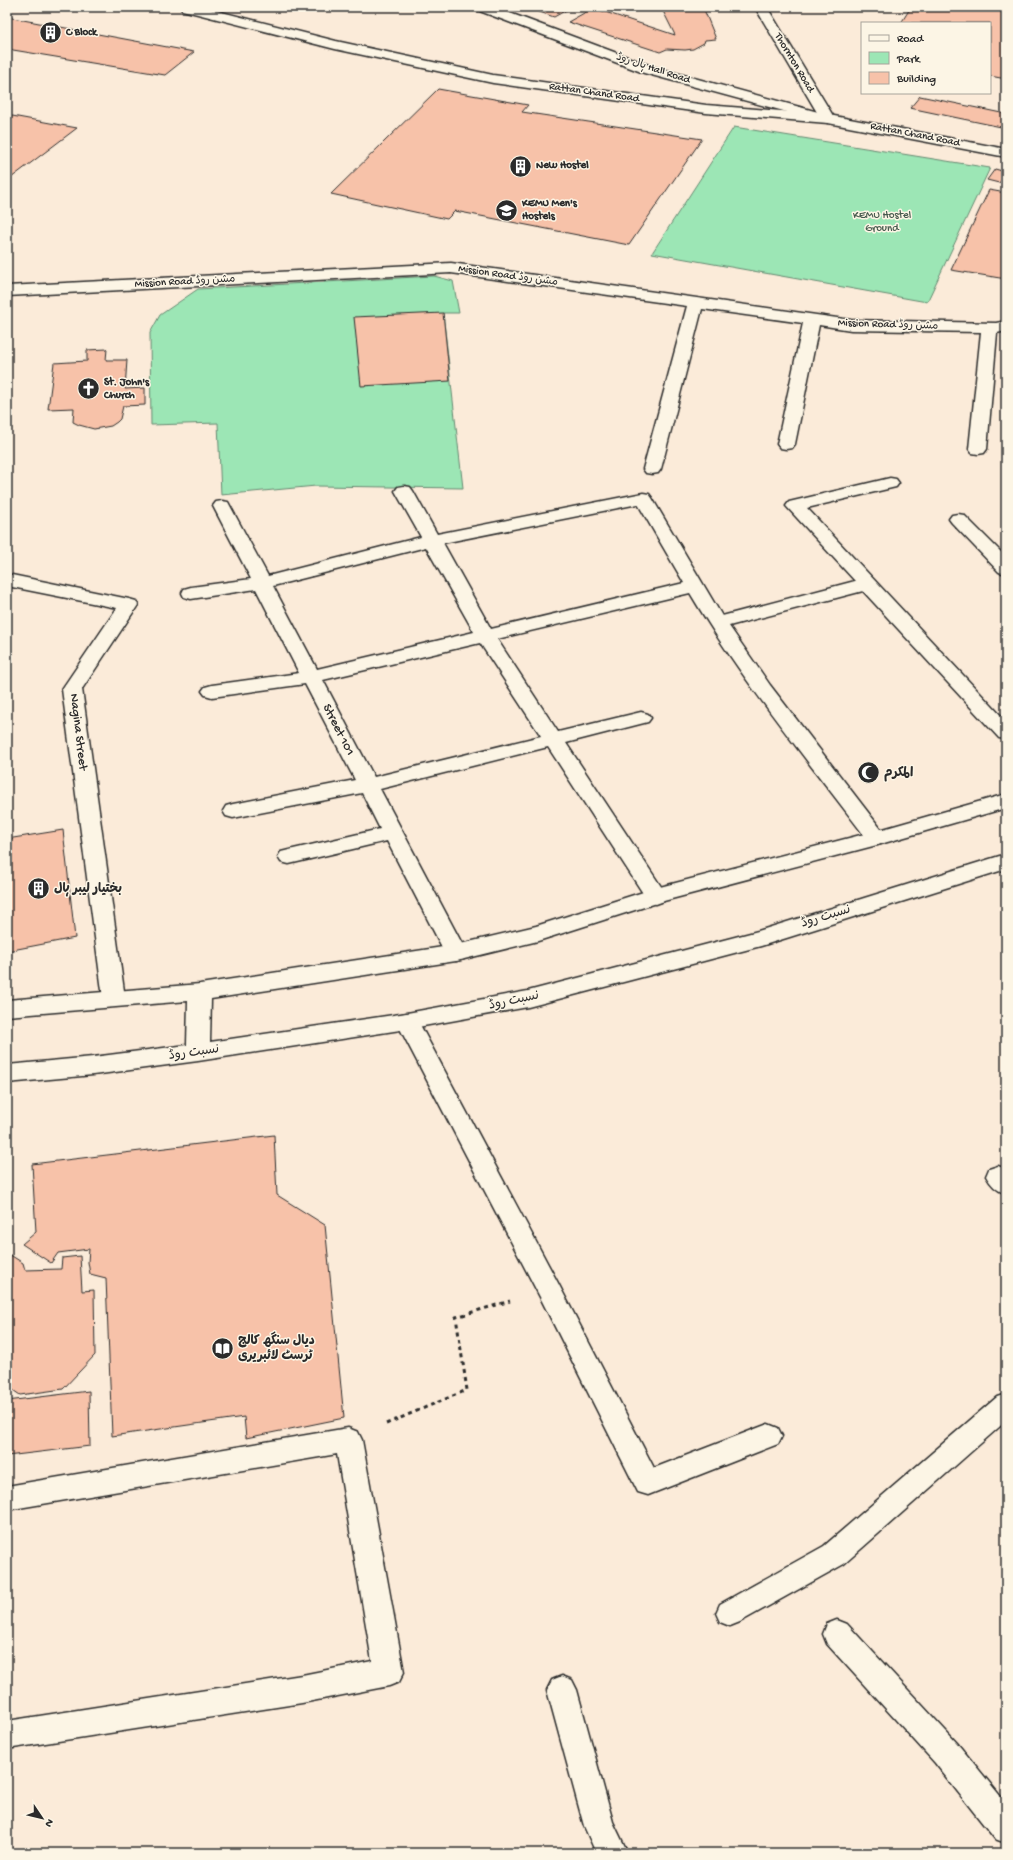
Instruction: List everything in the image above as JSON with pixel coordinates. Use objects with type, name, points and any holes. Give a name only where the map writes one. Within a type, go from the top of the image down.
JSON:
[{"type":"street","name":"Rattan Chand Road","points":[[187,7],[335,45],[493,79],[706,109],[828,119],[1006,152]]},
{"type":"street","name":"ہال روڈ Hall Road","points":[[482,7],[649,70],[828,119]]},
{"type":"street","name":"Thornton Road","points":[[761,7],[828,119]]},
{"type":"street","name":"Mission Road مشن روڈ","points":[[7,292],[451,268],[851,325],[989,328],[1006,326]]},
{"type":"street","points":[[652,469],[696,303]]},
{"type":"street","points":[[786,444],[812,319]]},
{"type":"street","points":[[978,449],[989,328]]},
{"type":"street","points":[[890,483],[795,506],[1006,733]]},
{"type":"street","points":[[404,492],[485,635],[656,896]]},
{"type":"street","points":[[191,593],[262,583],[432,540],[643,498],[717,623],[763,689],[877,838]]},
{"type":"street","name":"Street 101","points":[[222,506],[456,953]]},
{"type":"street","points":[[958,518],[1006,568]]},
{"type":"street","name":"Nagina Street","points":[[7,580],[129,605],[72,688],[114,998]]},
{"type":"street","points":[[717,623],[867,584]]},
{"type":"street","points":[[212,691],[311,677],[695,586]]},
{"type":"street","points":[[233,811],[367,785],[641,718]]},
{"type":"street","points":[[7,1008],[200,992],[456,953],[538,933],[656,896],[877,838],[1006,801]]},
{"type":"street","points":[[289,857],[392,833]]},
{"type":"street","name":"نسبت روڈ","points":[[7,1074],[93,1066],[198,1052],[407,1021],[528,999],[760,938],[1006,861]]},
{"type":"street","points":[[198,1052],[200,992]]},
{"type":"street","points":[[407,1021],[549,1290],[648,1483],[768,1436]]},
{"type":"street","points":[[730,1613],[834,1555],[1006,1405]]},
{"type":"street","points":[[7,1498],[348,1440],[388,1672],[302,1689],[7,1735]]},
{"type":"street","points":[[837,1634],[929,1734],[989,1804],[1006,1828]]},
{"type":"street","points":[[562,1690],[599,1826],[612,1853]]},
{"type":"path","points":[[348,1440],[467,1390],[456,1316],[549,1290]]},
{"type":"green space","name":"KEMU Hostel Ground","points":[[734,127],[990,168],[927,302],[652,253]]},
{"type":"green space","points":[[434,276],[453,281],[459,313],[443,313],[463,488],[316,486],[221,495],[218,423],[151,425],[150,333],[160,315],[198,289]]},
{"type":"building","points":[[525,7],[567,7],[570,8],[554,17]]},
{"type":"building","points":[[613,7],[647,7],[648,10],[615,11]]},
{"type":"building","points":[[661,7],[703,7],[716,39],[705,40],[704,43],[693,49],[667,49],[660,52],[568,22],[593,8],[675,35]]},
{"type":"building","points":[[911,7],[1006,7],[1006,79],[991,76],[991,22],[902,22]]},
{"type":"building","name":"C Block","points":[[7,17],[194,52],[165,75],[7,49]]},
{"type":"building","name":"New Hostel","points":[[438,89],[528,105],[522,112],[702,139],[629,245],[455,211],[447,219],[331,194]]},
{"type":"building","points":[[920,96],[1006,114],[1006,128],[910,108]]},
{"type":"building","points":[[7,115],[77,128],[7,181]]},
{"type":"building","points":[[995,169],[1006,172],[1006,178],[1003,178],[999,183],[987,180]]},
{"type":"building","points":[[989,190],[1006,193],[1006,279],[951,270]]},
{"type":"building","points":[[443,313],[450,381],[361,386],[354,317]]},
{"type":"building","name":"St. John's Church","points":[[107,349],[106,360],[127,360],[125,389],[145,388],[145,405],[123,406],[120,419],[117,422],[111,426],[94,429],[73,422],[74,408],[48,409],[54,363],[87,361],[87,350]]},
{"type":"building","name":"بختیار لیبر ہال","points":[[63,830],[75,938],[7,951],[7,839]]},
{"type":"building","name":"دیال سنگھ کالج ٹرسٹ لائبریری","points":[[274,1135],[277,1195],[325,1225],[344,1418],[246,1438],[244,1417],[112,1436],[106,1278],[90,1274],[88,1262],[89,1249],[58,1253],[51,1263],[22,1244],[36,1232],[32,1164]]},
{"type":"building","points":[[7,1253],[23,1263],[25,1270],[61,1269],[62,1258],[80,1256],[82,1291],[94,1290],[95,1355],[63,1389],[20,1395],[7,1386]]},
{"type":"building","points":[[89,1391],[90,1446],[7,1456],[7,1401]]},
{"type":"place","name":"C Block","points":[[50,33]]},
{"type":"place","name":"New Hostel","points":[[521,166]]},
{"type":"place","name":"KEMU Men's Hostels","points":[[506,210]]},
{"type":"place","name":"St. John's Church","points":[[88,389]]},
{"type":"place","name":"المکرم","points":[[869,773]]},
{"type":"place","name":"بختیار لیبر ہال","points":[[38,889]]},
{"type":"place","name":"دیال سنگھ کالج ٹرسٹ لائبریری","points":[[223,1348]]}]
